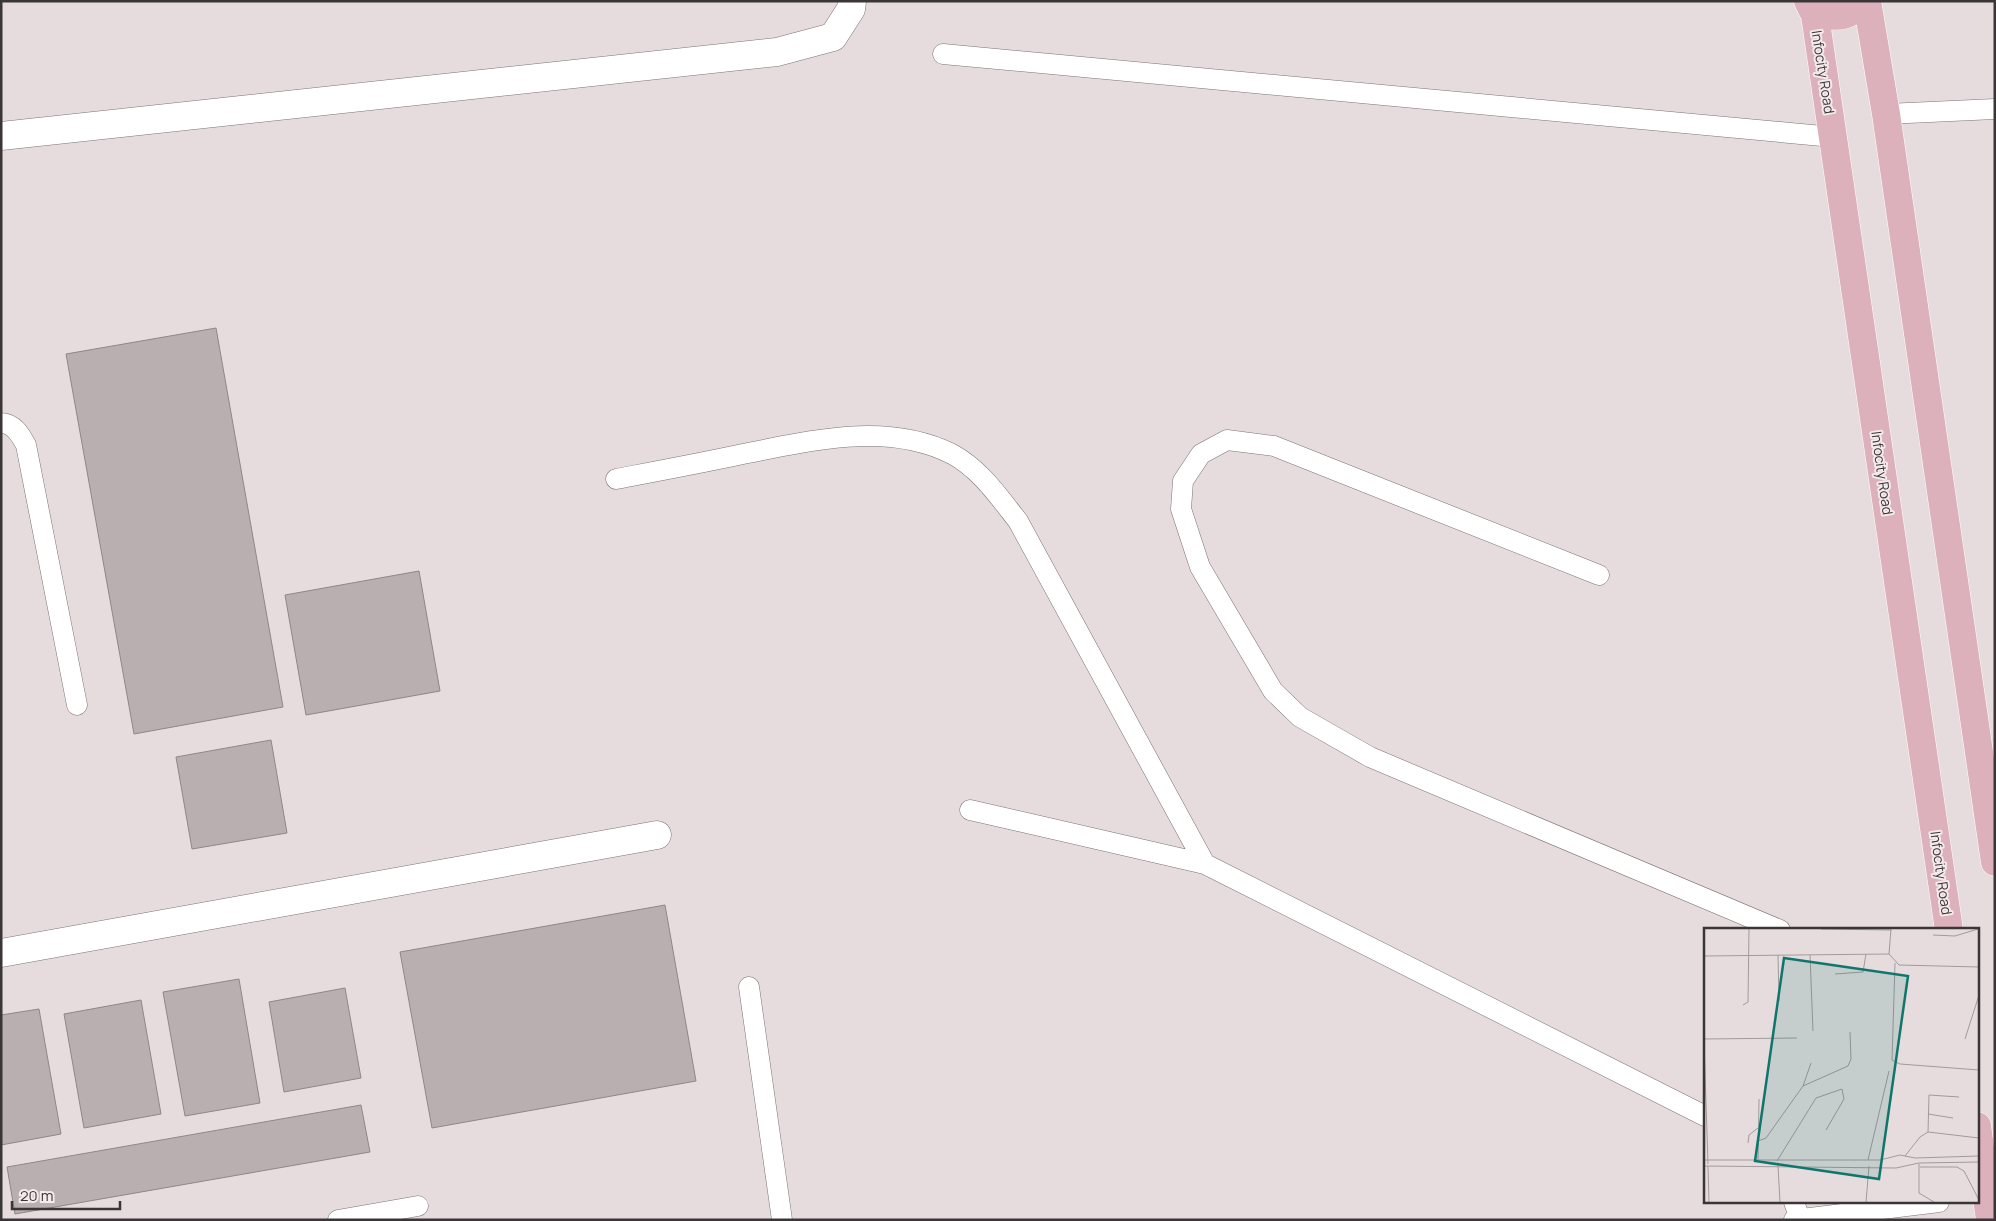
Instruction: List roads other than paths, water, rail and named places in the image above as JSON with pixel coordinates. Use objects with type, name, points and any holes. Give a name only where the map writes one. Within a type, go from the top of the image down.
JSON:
[{"type":"main road","name":"Infocity Road","points":[[1866,1],[1854,12],[1841,16],[1812,8],[1833,137],[1950,928]]},
{"type":"main road","name":"Infocity Road","points":[[1866,1],[1886,114],[1995,862]]},
{"type":"main road","points":[[1978,1136],[1985,1204]]},
{"type":"street","points":[[1,136],[777,52],[832,37],[851,9],[852,1]]},
{"type":"street","points":[[1,953],[657,835]]},
{"type":"lane","points":[[943,54],[1755,128],[1833,137]]},
{"type":"lane","points":[[1886,114],[1995,109]]},
{"type":"lane","points":[[1,423],[7,423],[19,432],[26,445],[77,705]]},
{"type":"lane","points":[[616,479],[815,440],[876,435],[916,440],[953,455],[989,484],[1018,521],[1205,864]]},
{"type":"lane","points":[[1599,575],[1274,446],[1227,440],[1201,454],[1183,480],[1181,509],[1200,568],[1273,691],[1300,717],[1370,757],[1775,928]]},
{"type":"lane","points":[[970,810],[1205,864],[1704,1115]]},
{"type":"lane","points":[[749,988],[782,1220]]},
{"type":"lane","points":[[1796,1214],[1915,1204]]},
{"type":"lane","points":[[338,1220],[418,1206]]}]
